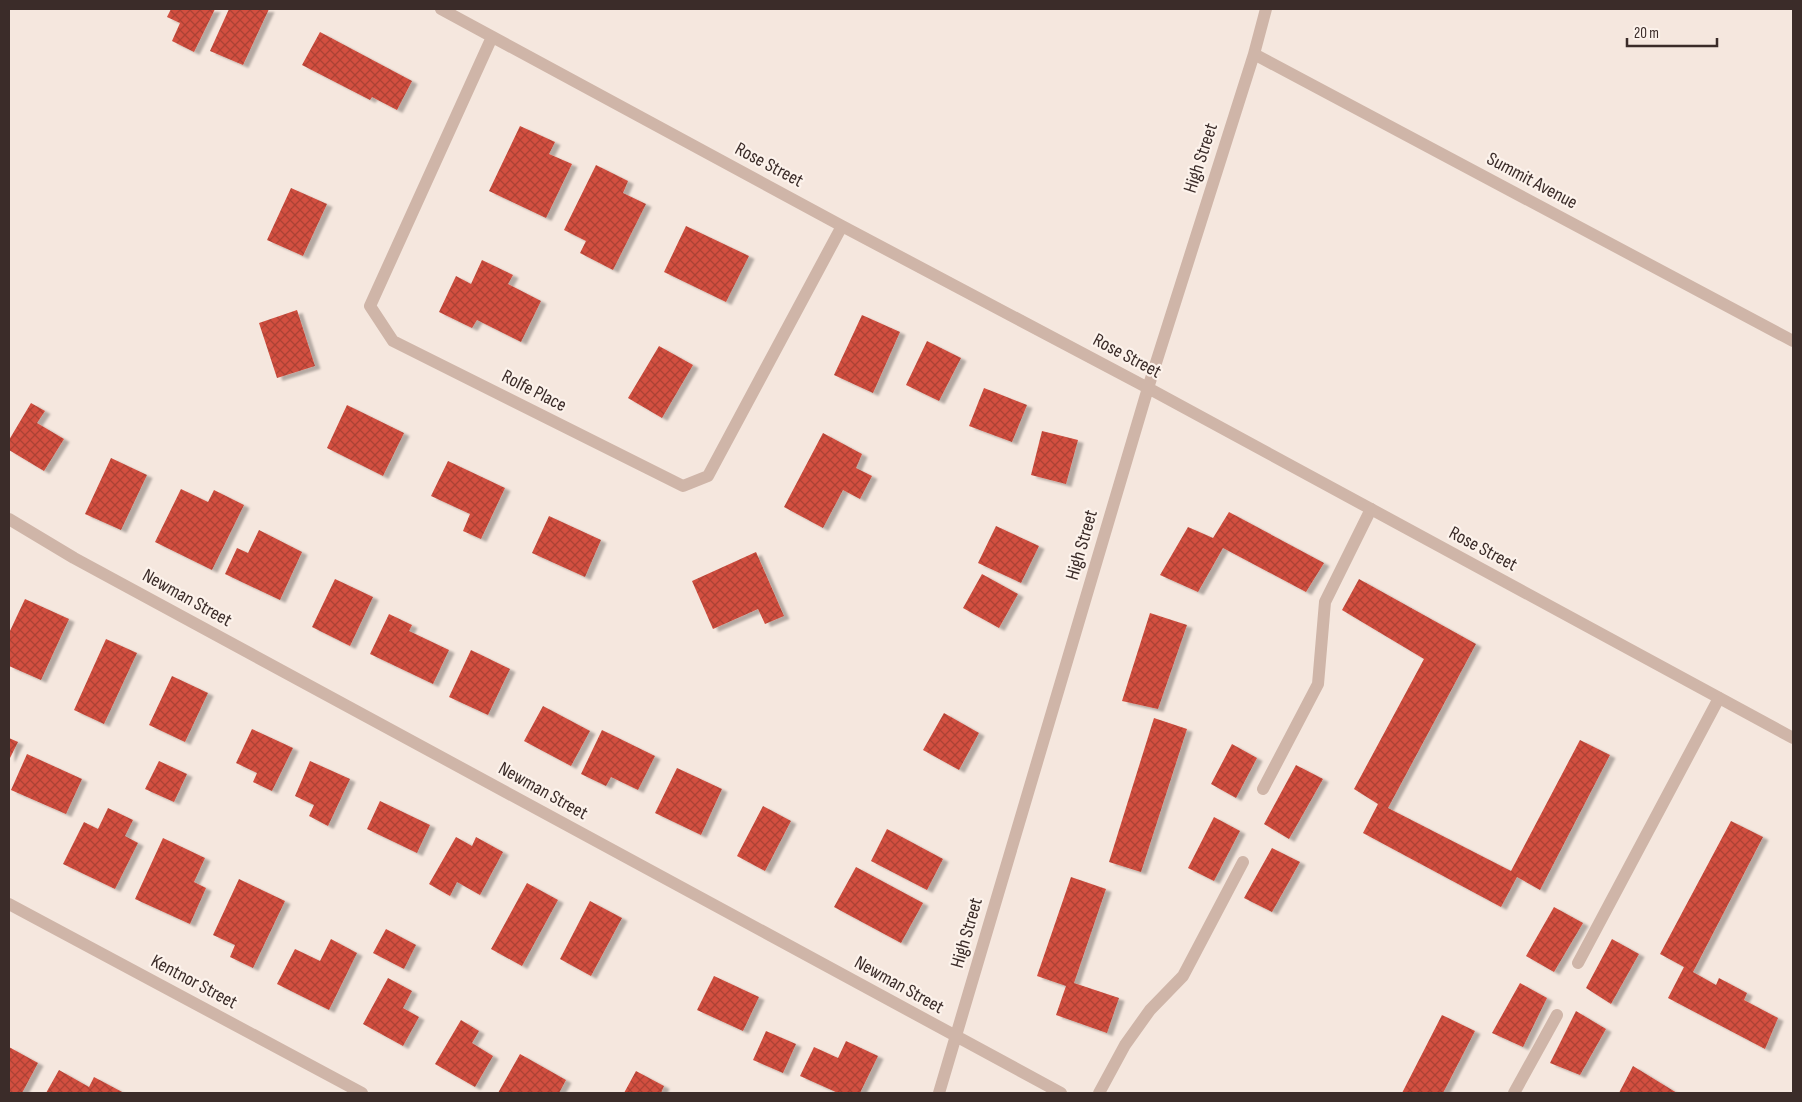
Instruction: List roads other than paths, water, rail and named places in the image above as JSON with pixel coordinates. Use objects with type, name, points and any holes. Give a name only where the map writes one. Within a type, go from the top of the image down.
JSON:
[{"type":"street","name":"Rose Street","points":[[441,9],[842,226],[1148,388],[1793,738]]},
{"type":"street","name":"High Street","points":[[939,1093],[1148,388],[1254,54],[1266,9]]},
{"type":"street","name":"Rolfe Place","points":[[492,37],[370,306],[393,341],[683,486],[708,476],[842,226]]},
{"type":"street","name":"Summit Avenue","points":[[1254,54],[1793,341]]},
{"type":"street","points":[[1263,789],[1318,684],[1325,602],[1371,509]]},
{"type":"street","name":"Newman Street","points":[[9,519],[74,558],[1061,1093]]},
{"type":"street","points":[[1578,963],[1719,698]]},
{"type":"street","points":[[1099,1093],[1125,1045],[1150,1010],[1183,976],[1243,862]]},
{"type":"street","name":"Kentnor Street","points":[[9,904],[362,1093]]},
{"type":"street","points":[[1514,1093],[1557,1015]]}]
